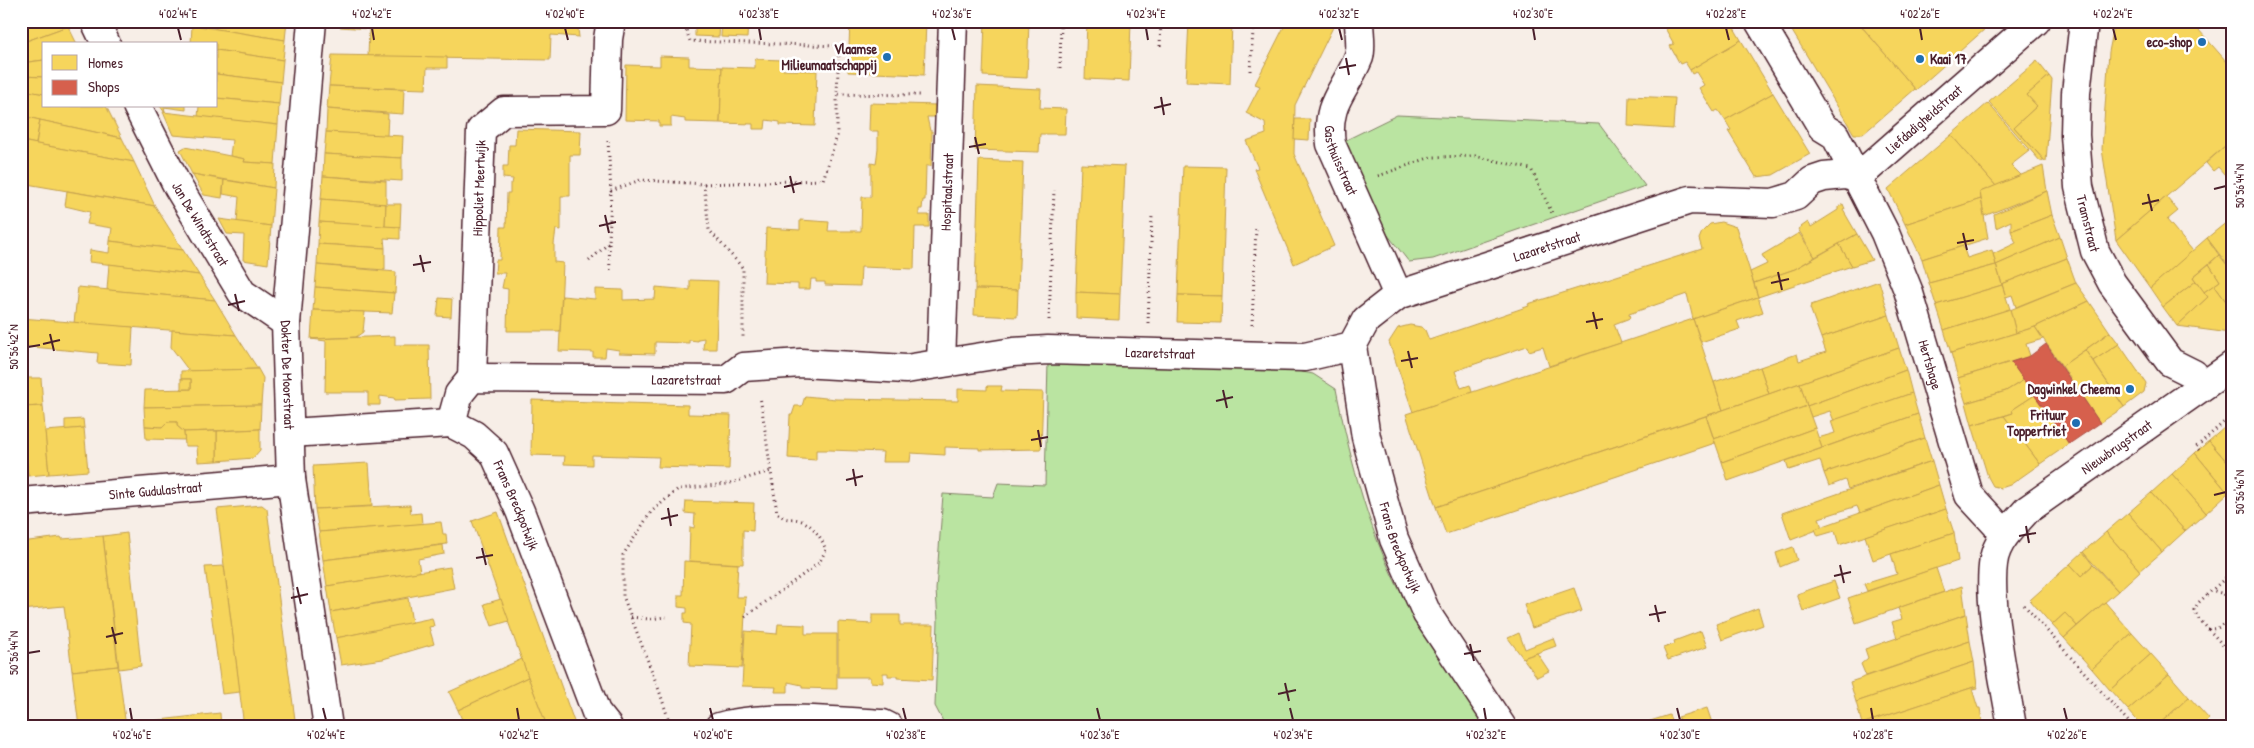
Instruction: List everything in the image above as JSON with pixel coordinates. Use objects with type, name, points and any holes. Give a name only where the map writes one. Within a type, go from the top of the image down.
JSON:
[{"type":"street","points":[[95,21],[105,42]]},
{"type":"street","name":"Dokter De Moorstraat","points":[[312,21],[286,323],[290,479],[328,727]]},
{"type":"street","points":[[606,110],[608,39],[611,21]]},
{"type":"street","name":"Hospitaalstraat","points":[[941,362],[953,21]]},
{"type":"street","name":"Gasthuisstraat","points":[[1359,21],[1360,55],[1331,110],[1329,128],[1331,144],[1398,295]]},
{"type":"street","name":"Hertshage","points":[[1759,21],[1822,127],[1835,134],[1885,233],[1908,290],[1969,495],[2005,534]]},
{"type":"street","name":"Liefdadigheidstraat","points":[[1857,178],[2036,21]]},
{"type":"street","name":"Tramstraat","points":[[2084,21],[2076,93],[2075,135],[2079,187],[2095,251],[2112,283],[2170,362],[2194,374],[2202,386]]},
{"type":"street","name":"Jan De Windtstraat","points":[[138,108],[178,187],[242,294],[286,323]]},
{"type":"street","name":"Hippoliet Meertwijk","points":[[472,378],[481,130],[504,111],[606,110]]},
{"type":"street","name":"Lazaretstraat","points":[[472,378],[726,380],[743,367],[800,363],[906,369],[1013,352],[1048,350],[1305,357],[1352,346],[1366,320],[1398,295],[1690,200],[1773,203],[1796,196],[1812,181],[1824,177],[1844,175],[1857,178]]},
{"type":"street","name":"Frans Breckpotwijk","points":[[1352,346],[1366,436],[1394,539],[1427,614],[1502,727]]},
{"type":"street","name":"Nieuwbrugstraat","points":[[2005,534],[2027,510],[2233,365]]},
{"type":"street","points":[[290,433],[451,423],[459,394],[472,378]]},
{"type":"street","name":"Frans Breckpotwijk","points":[[451,423],[474,435],[494,453],[520,512],[596,712],[608,727]]},
{"type":"street","name":"Sinte Gudulastraat","points":[[21,502],[290,479]]},
{"type":"street","points":[[2005,534],[1996,551],[1992,570],[1993,605],[2012,727]]},
{"type":"street","points":[[719,727],[750,720],[840,721],[883,724],[889,727]]},
{"type":"path","points":[[611,191],[640,180],[704,184],[823,180],[837,136],[839,46],[690,41],[683,21]]},
{"type":"path","points":[[1060,68],[1061,21]]},
{"type":"path","points":[[1160,46],[1161,21]]},
{"type":"path","points":[[1250,71],[1253,32],[1257,21]]},
{"type":"path","points":[[837,94],[950,96]]},
{"type":"path","points":[[606,110],[611,191],[610,270]]},
{"type":"path","points":[[1351,191],[1379,176],[1431,157],[1475,156],[1531,169],[1551,211]]},
{"type":"path","points":[[704,184],[709,230],[743,268],[743,367],[761,396],[777,513],[787,520],[799,520],[812,527],[822,537],[826,550],[819,563],[745,617]]},
{"type":"path","points":[[1048,350],[1054,190]]},
{"type":"path","points":[[1148,352],[1152,216]]},
{"type":"path","points":[[1252,299],[1256,226]]},
{"type":"path","points":[[590,261],[609,243]]},
{"type":"path","points":[[2199,450],[2196,448],[2233,414]]},
{"type":"path","points":[[671,727],[659,690],[622,596],[623,555],[651,512],[678,489],[727,484],[771,472]]},
{"type":"path","points":[[1992,570],[2132,726]]},
{"type":"path","points":[[2233,571],[2198,602],[2194,610],[2198,618],[2233,656]]},
{"type":"path","points":[[2208,628],[2220,628],[2225,624],[2231,612],[2231,605],[2224,594],[2211,590]]},
{"type":"path","points":[[630,617],[649,619],[666,617]]},
{"type":"green space","points":[[1397,115],[1599,124],[1645,186],[1433,259],[1409,262],[1376,220],[1344,141]]},
{"type":"green space","points":[[1048,362],[1292,370],[1313,374],[1336,389],[1355,473],[1372,527],[1383,554],[1417,621],[1488,727],[946,727],[935,706],[938,621],[936,590],[943,494],[993,497],[998,483],[1045,485]]},
{"type":"building: Homes","points":[[66,21],[68,26],[21,43],[21,22]]},
{"type":"building: Homes","points":[[216,21],[287,21],[285,40],[215,29]]},
{"type":"building: Homes","points":[[340,21],[577,21],[579,37],[551,35],[550,60],[368,57],[369,29],[340,27]]},
{"type":"building: Homes","points":[[695,21],[720,21],[719,37],[695,36]]},
{"type":"building: Homes","points":[[722,21],[748,21],[747,38],[721,37]]},
{"type":"building: Homes","name":"Vlaamse Milieumaatschappij","points":[[850,21],[926,21],[924,75],[848,72]]},
{"type":"building: Homes","points":[[985,21],[1029,21],[1027,78],[983,76]]},
{"type":"building: Homes","points":[[1087,21],[1131,21],[1129,81],[1085,79]]},
{"type":"building: Homes","points":[[1189,21],[1232,21],[1230,84],[1186,82]]},
{"type":"building: Homes","points":[[1287,21],[1336,21],[1295,105],[1294,154],[1334,246],[1294,264],[1254,169],[1258,168],[1246,141],[1266,134],[1265,123],[1246,113],[1260,86],[1255,84]]},
{"type":"building: Homes","points":[[1666,21],[1730,21],[1741,40],[1690,70],[1685,62],[1680,64],[1670,46],[1674,44],[1662,23]]},
{"type":"building: Homes","points":[[1786,21],[1857,21],[1915,89],[1863,134],[1854,134]]},
{"type":"building: Homes","name":"Kaai 17","points":[[1857,21],[1994,21],[1916,90]]},
{"type":"building: Homes","points":[[2115,21],[2191,21],[2233,69],[2233,139],[2116,240],[2102,149],[2109,52]]},
{"type":"building: Homes","points":[[192,25],[285,40],[283,60],[218,50],[218,42],[191,42]]},
{"type":"building: Homes","points":[[68,26],[76,42],[42,42],[42,60],[21,63],[21,43]]},
{"type":"building: Homes","points":[[1741,40],[1773,93],[1725,120],[1718,110],[1714,112],[1699,88],[1704,85],[1696,72],[1692,74],[1690,70]]},
{"type":"building: Homes","points":[[218,50],[283,60],[281,82],[218,74]]},
{"type":"building: Homes","points":[[332,55],[447,57],[447,68],[427,68],[426,89],[329,86]]},
{"type":"building: Homes","points":[[660,56],[689,57],[689,66],[722,67],[720,123],[685,122],[685,119],[671,117],[671,126],[659,126],[659,121],[625,120],[626,65],[660,66]]},
{"type":"building: Homes","points":[[755,59],[783,60],[783,70],[817,71],[815,126],[780,125],[780,122],[766,120],[765,129],[753,129],[753,124],[720,123],[722,67],[755,68]]},
{"type":"building: Homes","points":[[42,60],[42,77],[21,76],[21,63]]},
{"type":"building: Homes","points":[[2037,61],[2049,76],[2027,95],[2037,106],[2014,127],[2043,161],[2040,161],[1989,102]]},
{"type":"building: Homes","points":[[218,74],[281,82],[279,104],[218,98]]},
{"type":"building: Homes","points":[[21,76],[42,77],[42,94],[21,90]]},
{"type":"building: Homes","points":[[2049,76],[2052,80],[2046,162],[2014,127],[2037,106],[2027,95]]},
{"type":"building: Homes","points":[[329,86],[404,89],[403,114],[327,109]]},
{"type":"building: Homes","points":[[977,86],[1041,89],[1040,108],[1066,109],[1065,134],[1040,134],[1039,152],[975,150]]},
{"type":"building: Homes","points":[[24,90],[42,94],[42,108],[107,108],[122,138],[21,116]]},
{"type":"building: Homes","points":[[1773,93],[1810,154],[1773,175],[1756,177],[1728,131],[1731,130],[1725,120]]},
{"type":"building: Homes","points":[[1629,96],[1675,98],[1673,129],[1628,126]]},
{"type":"building: Homes","points":[[218,98],[279,104],[278,125],[198,117],[199,108],[218,108]]},
{"type":"building: Homes","points":[[870,103],[937,105],[937,117],[927,117],[930,131],[932,131],[931,166],[926,166],[925,200],[923,200],[922,209],[919,209],[919,215],[929,215],[929,227],[915,227],[914,269],[861,267],[860,286],[825,285],[825,282],[816,282],[816,279],[811,279],[810,289],[798,289],[798,284],[764,283],[766,228],[800,230],[800,220],[829,222],[828,231],[861,231],[862,197],[871,197],[871,163],[876,164],[878,148],[878,131],[869,131]]},
{"type":"building: Homes","points":[[1988,103],[2029,151],[2011,165],[2021,175],[1996,186],[1951,135]]},
{"type":"building: Homes","points":[[327,109],[388,114],[387,136],[326,132]]},
{"type":"building: Homes","points":[[163,112],[278,125],[275,164],[244,162],[245,159],[230,156],[232,140],[173,135]]},
{"type":"building: Homes","points":[[27,117],[40,120],[36,144],[23,141]]},
{"type":"building: Homes","points":[[1295,119],[1310,119],[1309,140],[1294,139]]},
{"type":"building: Homes","points":[[40,120],[122,138],[134,162],[36,144]]},
{"type":"building: Homes","points":[[516,129],[581,131],[580,155],[570,155],[570,196],[561,196],[561,230],[556,229],[554,244],[554,262],[563,263],[560,331],[507,331],[508,289],[502,288],[505,273],[495,273],[496,260],[500,260],[501,227],[506,227],[507,193],[510,193],[510,184],[512,184],[513,179],[503,178],[503,166],[508,166],[509,145],[515,145]]},
{"type":"building: Homes","points":[[326,132],[403,136],[402,158],[324,154]]},
{"type":"building: Homes","points":[[1951,135],[1996,186],[1980,192],[1981,199],[1905,224],[1888,189]]},
{"type":"building: Homes","points":[[2233,139],[2233,184],[2218,167],[2213,171],[2206,163]]},
{"type":"building: Homes","points":[[21,141],[134,162],[155,206],[21,183]]},
{"type":"building: Homes","points":[[185,147],[245,159],[244,162],[275,164],[274,188],[192,174],[180,150]]},
{"type":"building: Homes","points":[[324,154],[402,158],[402,181],[323,176]]},
{"type":"building: Homes","points":[[979,160],[1023,162],[1018,290],[975,289]]},
{"type":"building: Homes","points":[[1081,164],[1125,166],[1120,294],[1076,292]]},
{"type":"building: Homes","points":[[1183,166],[1226,167],[1222,296],[1178,295]]},
{"type":"building: Homes","points":[[2043,166],[2047,191],[1984,216],[1980,192]]},
{"type":"building: Homes","points":[[192,174],[224,180],[222,198],[204,195]]},
{"type":"building: Homes","points":[[323,176],[386,181],[386,204],[321,199]]},
{"type":"building: Homes","points":[[224,180],[274,188],[271,226],[237,222],[239,197],[223,194]]},
{"type":"building: Homes","points":[[21,183],[26,184],[21,215]]},
{"type":"building: Homes","points":[[67,191],[155,206],[183,250],[110,241],[112,228],[87,224],[90,212],[65,206]]},
{"type":"building: Homes","points":[[2047,191],[2052,215],[2011,231],[2011,221],[1996,228],[1994,214]]},
{"type":"building: Homes","points":[[2166,197],[2178,211],[2167,220],[2193,251],[2150,288],[2116,240]]},
{"type":"building: Homes","points":[[321,199],[386,204],[385,227],[319,222]]},
{"type":"building: Homes","points":[[1981,199],[1988,238],[1922,259],[1905,224]]},
{"type":"building: Homes","points":[[386,204],[401,204],[400,227],[385,227]]},
{"type":"building: Homes","points":[[1843,204],[1845,209],[1843,210],[1857,234],[1815,257],[1798,229],[1808,222],[1811,227],[1838,210],[1838,207]]},
{"type":"building: Homes","points":[[2052,215],[2060,237],[1996,265],[1993,254],[2016,243],[2011,231]]},
{"type":"building: Homes","points":[[2233,217],[2233,234],[2229,238],[2233,242],[2233,272],[2207,238]]},
{"type":"building: Homes","points":[[219,219],[271,226],[268,264],[243,260],[244,235],[227,234]]},
{"type":"building: Homes","points":[[319,222],[400,227],[400,239],[384,238],[385,248],[318,244]]},
{"type":"building: Homes","points":[[1721,222],[1736,227],[1758,297],[1693,319],[1687,294],[1629,314],[1630,318],[1614,324],[1621,343],[1549,366],[1543,347],[1529,351],[1527,346],[1455,371],[1461,388],[1470,385],[1472,392],[1413,412],[1389,342],[1398,328],[1410,325],[1421,327],[1425,330],[1429,340],[1529,306],[1528,304],[1702,249],[1699,239],[1702,232],[1710,224]]},
{"type":"building: Homes","points":[[1799,233],[1815,257],[1795,269],[1754,283],[1750,272],[1767,264],[1762,255]]},
{"type":"building: Homes","points":[[1857,234],[1872,260],[1852,266],[1839,244]]},
{"type":"building: Homes","points":[[2060,237],[2067,258],[2002,284],[1996,265]]},
{"type":"building: Homes","points":[[2207,238],[2219,255],[2193,277],[2196,281],[2163,307],[2150,288]]},
{"type":"building: Homes","points":[[110,241],[183,250],[199,275],[89,262],[90,250],[109,253]]},
{"type":"building: Homes","points":[[318,244],[385,248],[385,270],[317,265]]},
{"type":"building: Homes","points":[[1839,244],[1852,266],[1758,297],[1754,283],[1795,269]]},
{"type":"building: Homes","points":[[1963,246],[1967,258],[1992,250],[1996,265],[1929,283],[1922,259]]},
{"type":"building: Homes","points":[[2219,255],[2233,272],[2233,311],[2214,285],[2220,281],[2209,264]]},
{"type":"building: Homes","points":[[2067,258],[2076,283],[2016,307],[2012,295],[2006,297],[2002,284]]},
{"type":"building: Homes","points":[[109,264],[199,275],[215,300],[107,290]]},
{"type":"building: Homes","points":[[2209,264],[2220,281],[2204,292],[2193,277]]},
{"type":"building: Homes","points":[[317,265],[396,272],[395,293],[315,287]]},
{"type":"building: Homes","points":[[1996,265],[2002,285],[1936,305],[1929,283]]},
{"type":"building: Homes","points":[[690,280],[718,281],[716,349],[703,349],[704,338],[698,339],[698,341],[689,340],[689,343],[655,342],[655,354],[619,353],[619,350],[606,348],[605,357],[593,357],[593,352],[559,351],[562,296],[595,299],[595,289],[623,290],[623,300],[655,299],[656,287],[690,290]]},
{"type":"building: Homes","points":[[1879,281],[1889,315],[1821,338],[1810,308],[1811,305]]},
{"type":"building: Homes","points":[[2196,281],[2208,297],[2177,326],[2163,307]]},
{"type":"building: Homes","points":[[2076,283],[2089,301],[2035,327],[2016,333],[2010,310]]},
{"type":"building: Homes","points":[[2002,285],[2010,309],[1944,330],[1936,305]]},
{"type":"building: Homes","points":[[2214,285],[2233,311],[2233,331],[2230,333],[2177,326],[2208,297],[2204,292]]},
{"type":"building: Homes","points":[[78,287],[215,300],[236,335],[74,323]]},
{"type":"building: Homes","points":[[315,287],[394,293],[392,313],[313,310]]},
{"type":"building: Homes","points":[[975,289],[1018,290],[1017,317],[974,315]]},
{"type":"building: Homes","points":[[1076,292],[1120,294],[1119,320],[1076,318]]},
{"type":"building: Homes","points":[[1178,295],[1222,296],[1221,323],[1177,322]]},
{"type":"building: Homes","points":[[1758,297],[1763,312],[1737,321],[1740,329],[1701,342],[1693,319]]},
{"type":"building: Homes","points":[[439,298],[452,299],[451,317],[437,316]]},
{"type":"building: Homes","points":[[2089,301],[2110,332],[2062,366],[2035,327]]},
{"type":"building: Homes","points":[[2010,309],[2016,333],[1951,353],[1944,330]]},
{"type":"building: Homes","points":[[313,310],[365,312],[363,332],[356,337],[311,339]]},
{"type":"building: Homes","points":[[1889,315],[1899,348],[1769,394],[1760,367],[1797,354],[1799,361],[1826,352],[1821,338]]},
{"type":"building: Homes","points":[[21,318],[133,327],[131,365],[97,363],[98,353],[21,346]]},
{"type":"building: Homes","points":[[1693,319],[1723,410],[1436,507],[1406,414]]},
{"type":"building: Homes","points":[[2035,327],[2043,339],[2026,344],[2030,356],[1958,378],[1951,353]]},
{"type":"building: Homes","points":[[172,330],[236,335],[258,369],[189,371],[171,347]]},
{"type":"building: Homes","points":[[2110,332],[2119,344],[2093,361],[2085,350]]},
{"type":"building: Homes","points":[[395,336],[395,345],[429,345],[430,399],[395,400],[394,398],[380,396],[380,405],[368,405],[368,392],[325,392],[326,341],[311,339]]},
{"type":"building: Homes","points":[[2119,344],[2146,383],[2144,392],[2124,407],[2093,361]]},
{"type":"building: Homes","points":[[1899,348],[1906,370],[1807,406],[1800,383]]},
{"type":"building: Homes","points":[[2085,350],[2124,407],[2100,423],[2062,366]]},
{"type":"building: Homes","points":[[2011,362],[2024,380],[2006,391],[1966,403],[1958,378]]},
{"type":"building: Homes","points":[[1760,367],[1769,394],[1723,410],[1714,382]]},
{"type":"building: Homes","points":[[258,369],[263,378],[261,405],[144,407],[145,390],[191,389],[191,379],[181,379],[181,371]]},
{"type":"building: Homes","points":[[1906,370],[1912,393],[1834,421],[1830,411],[1811,417],[1807,406]]},
{"type":"building: Homes","points":[[21,378],[41,378],[43,406],[21,407]]},
{"type":"building: Homes","points":[[181,379],[191,379],[191,389],[181,389]]},
{"type":"building: Homes","points":[[2024,380],[2035,395],[2012,410],[2013,413],[1972,425],[1966,403],[2006,391]]},
{"type":"building: Homes","points":[[1800,383],[1807,406],[1714,439],[1706,416]]},
{"type":"building: Homes","points":[[987,386],[1002,386],[1001,391],[1043,392],[1041,449],[979,450],[979,448],[945,447],[945,455],[911,453],[910,462],[882,462],[883,452],[830,450],[816,450],[816,460],[788,458],[790,415],[792,415],[795,406],[802,406],[805,396],[836,399],[958,401],[958,389],[987,390]]},
{"type":"building: Homes","points":[[1912,393],[1918,414],[1822,448],[1818,438],[1835,433],[1831,421]]},
{"type":"building: Homes","points":[[2035,395],[2069,444],[2040,464],[2004,416],[2013,413],[2012,410]]},
{"type":"building: Homes","points":[[532,400],[688,405],[688,414],[731,415],[729,469],[658,467],[659,457],[592,455],[592,465],[564,464],[565,456],[531,455]]},
{"type":"building: Homes","points":[[261,405],[260,429],[184,432],[177,426],[177,422],[167,422],[162,427],[145,426],[144,407]]},
{"type":"building: Homes","points":[[43,406],[49,474],[28,476],[22,407]]},
{"type":"building: Homes","points":[[1807,406],[1815,428],[1722,462],[1714,439]]},
{"type":"building: Homes","points":[[21,407],[28,476],[21,477]]},
{"type":"building: Homes","points":[[1918,414],[1925,438],[1824,473],[1820,460],[1789,470],[1786,461]]},
{"type":"building: Homes","points":[[1706,416],[1715,443],[1446,534],[1436,507]]},
{"type":"building: Homes","points":[[2004,416],[2040,464],[2010,485],[2001,488],[1993,486],[1988,477],[1972,425]]},
{"type":"building: Homes","points":[[83,419],[84,428],[65,430],[65,420]]},
{"type":"building: Homes","points":[[2233,420],[2233,469],[2209,441]]},
{"type":"building: Homes","points":[[167,422],[177,422],[177,426],[184,432],[185,440],[146,439],[145,426],[162,427]]},
{"type":"building: Homes","points":[[84,428],[88,471],[49,474],[45,431]]},
{"type":"building: Homes","points":[[1815,428],[1822,448],[1728,481],[1722,462]]},
{"type":"building: Homes","points":[[260,429],[260,450],[253,458],[217,461],[217,431]]},
{"type":"building: Homes","points":[[217,431],[217,461],[198,462],[197,446],[185,446],[184,432]]},
{"type":"building: Homes","points":[[1925,438],[1932,461],[1848,489],[1845,480],[1829,486],[1824,473]]},
{"type":"building: Homes","points":[[2209,441],[2233,469],[2233,489],[2228,493],[2195,453]]},
{"type":"building: Homes","points":[[2209,441],[2233,469],[2233,489],[2228,493],[2195,453]]},
{"type":"building: Homes","points":[[2195,453],[2228,493],[2206,513],[2172,474]]},
{"type":"building: Homes","points":[[1932,461],[1939,485],[1860,513],[1857,506],[1819,518],[1822,528],[1791,540],[1782,513]]},
{"type":"building: Homes","points":[[369,463],[372,506],[315,509],[313,466]]},
{"type":"building: Homes","points":[[2172,474],[2206,513],[2185,531],[2151,493]]},
{"type":"building: Homes","points":[[1939,485],[1946,509],[1839,545],[1835,531],[1818,536],[1815,529]]},
{"type":"building: Homes","points":[[2151,493],[2185,531],[2162,552],[2128,513]]},
{"type":"building: Homes","points":[[686,501],[754,503],[753,531],[743,530],[743,564],[689,561],[690,527],[694,528],[695,514],[685,513]]},
{"type":"building: Homes","points":[[262,505],[267,509],[296,727],[244,727],[217,509]]},
{"type":"building: Homes","points":[[410,505],[411,514],[421,513],[422,524],[319,532],[315,509]]},
{"type":"building: Homes","points":[[1946,509],[1954,533],[1873,560],[1865,536]]},
{"type":"building: Homes","points":[[498,512],[576,727],[547,727],[528,677],[472,521]]},
{"type":"building: Homes","points":[[2128,513],[2162,552],[2140,571],[2106,532]]},
{"type":"building: Homes","points":[[441,522],[443,534],[446,534],[447,544],[323,560],[319,532]]},
{"type":"building: Homes","points":[[2106,532],[2140,571],[2118,591],[2083,552]]},
{"type":"building: Homes","points":[[127,533],[141,666],[119,669],[103,536]]},
{"type":"building: Homes","points":[[1954,533],[1958,561],[1867,591],[1864,584],[1897,574],[1891,554]]},
{"type":"building: Homes","points":[[103,536],[118,666],[72,671],[64,606],[21,610],[21,542],[61,537],[62,539]]},
{"type":"building: Homes","points":[[443,545],[444,554],[418,559],[420,572],[327,586],[323,560]]},
{"type":"building: Homes","points":[[1793,547],[1797,560],[1780,567],[1776,553]]},
{"type":"building: Homes","points":[[2083,552],[2093,565],[2081,576],[2070,564]]},
{"type":"building: Homes","points":[[684,561],[738,564],[736,597],[746,597],[742,668],[689,666],[691,624],[684,623],[684,613],[687,613],[687,608],[678,607],[678,595],[683,595]]},
{"type":"building: Homes","points":[[2070,564],[2081,576],[2093,565],[2118,591],[2077,626],[2065,613],[2052,625],[2030,600]]},
{"type":"building: Homes","points":[[224,566],[240,692],[222,694],[205,567]]},
{"type":"building: Homes","points":[[450,567],[454,588],[331,612],[327,586]]},
{"type":"building: Homes","points":[[1936,568],[1944,592],[1856,623],[1848,598]]},
{"type":"building: Homes","points":[[1834,581],[1840,598],[1803,611],[1797,594]]},
{"type":"building: Homes","points":[[1962,586],[1966,614],[1897,638],[1892,622],[1902,619],[1898,608]]},
{"type":"building: Homes","points":[[1574,588],[1582,611],[1532,628],[1524,605]]},
{"type":"building: Homes","points":[[408,598],[412,623],[336,638],[331,612]]},
{"type":"building: Homes","points":[[501,599],[509,621],[492,626],[484,604]]},
{"type":"building: Homes","points":[[2105,602],[2132,633],[2092,669],[2064,638]]},
{"type":"building: Homes","points":[[1758,608],[1763,625],[1722,640],[1716,624]]},
{"type":"building: Homes","points":[[2065,613],[2077,626],[2064,638],[2052,625]]},
{"type":"building: Homes","points":[[1966,614],[1970,641],[1866,676],[1861,664],[1868,658],[1865,649]]},
{"type":"building: Homes","points":[[872,615],[900,615],[900,625],[934,625],[932,680],[897,678],[897,676],[888,676],[888,673],[883,673],[883,683],[870,682],[870,677],[838,677],[838,622],[872,624]]},
{"type":"building: Homes","points":[[432,618],[434,626],[429,627],[434,644],[383,659],[341,665],[336,638]]},
{"type":"building: Homes","points":[[778,624],[805,625],[805,634],[837,634],[837,689],[802,688],[802,685],[788,682],[788,692],[775,692],[776,687],[742,686],[745,631],[777,634]]},
{"type":"building: Homes","points":[[1701,631],[1707,647],[1668,660],[1663,648],[1675,644],[1674,641]]},
{"type":"building: Homes","points":[[1519,633],[1525,649],[1553,638],[1556,646],[1523,658],[1508,638]]},
{"type":"building: Homes","points":[[2132,633],[2151,654],[2110,690],[2092,669]]},
{"type":"building: Homes","points":[[1970,641],[1974,662],[1856,702],[1850,682]]},
{"type":"building: Homes","points":[[1537,653],[1549,671],[1537,677],[1523,658]]},
{"type":"building: Homes","points":[[2151,654],[2169,674],[2128,710],[2110,690]]},
{"type":"building: Homes","points":[[522,659],[528,677],[458,710],[449,692]]},
{"type":"building: Homes","points":[[1974,662],[1977,686],[1862,724],[1856,702]]},
{"type":"building: Homes","points":[[118,666],[126,727],[79,727],[72,671]]},
{"type":"building: Homes","points":[[2169,674],[2189,697],[2156,727],[2143,727],[2128,710]]},
{"type":"building: Homes","points":[[528,677],[545,721],[534,727],[465,727],[458,710]]},
{"type":"building: Homes","points":[[1977,686],[1978,688],[1972,689],[1978,708],[1980,708],[1983,727],[1852,727]]},
{"type":"building: Homes","points":[[2189,697],[2209,719],[2200,727],[2156,727]]},
{"type":"building: Homes","points":[[1707,708],[1712,723],[1699,727],[1682,727],[1678,717]]},
{"type":"building: Homes","points":[[220,713],[221,727],[126,727],[125,724]]},
{"type":"building: Homes","points":[[1669,715],[1673,724],[1665,727],[1641,727],[1641,724]]},
{"type":"building: Shops","points":[[2046,344],[2100,423],[2069,444],[2011,362],[2030,356]]},
{"type":"place","name":"eco-shop","points":[[2202,42]]},
{"type":"place","name":"Vlaamse Milieumaatschappij","points":[[887,57]]},
{"type":"place","name":"Kaai 17","points":[[1920,59]]},
{"type":"place","name":"Dagwinkel Cheema","points":[[2130,389]]},
{"type":"place","name":"Frituur Topperfriet","points":[[2076,423]]}]
